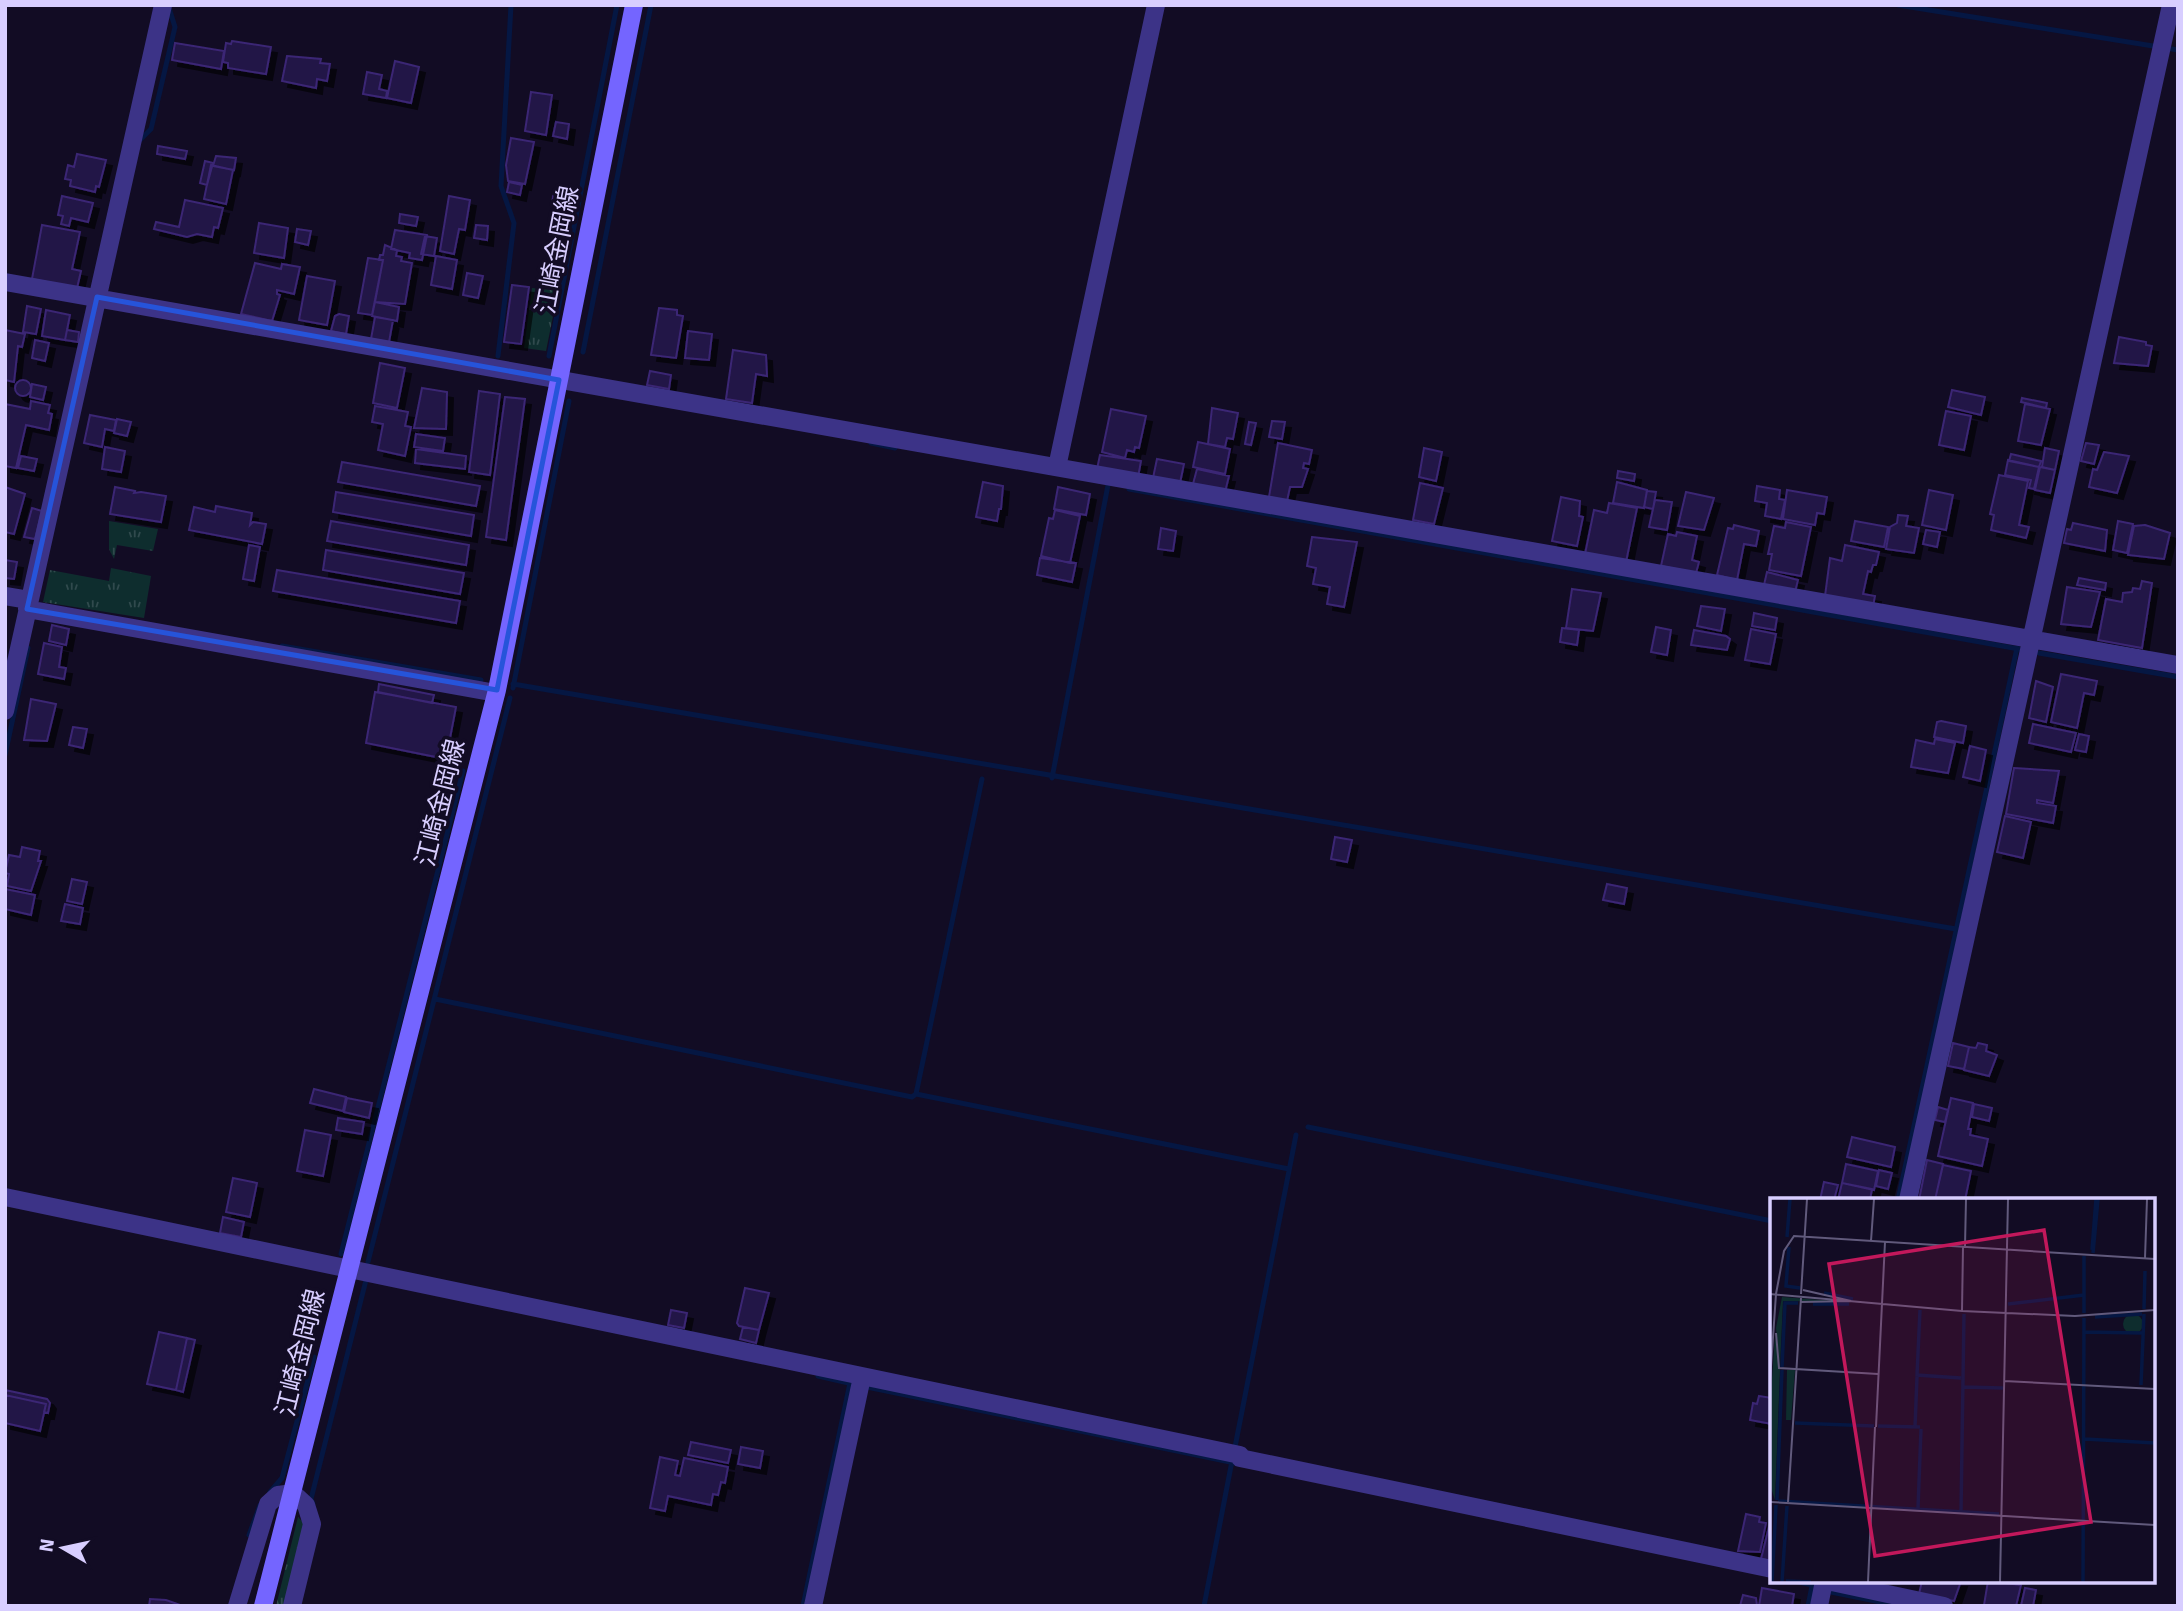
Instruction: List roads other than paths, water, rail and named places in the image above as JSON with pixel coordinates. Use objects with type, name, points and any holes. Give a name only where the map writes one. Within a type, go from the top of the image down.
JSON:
[{"type":"main road","name":"江崎金岡線","points":[[263,1606],[496,693],[634,5]]},
{"type":"street","points":[[5,710],[163,5]]},
{"type":"street","points":[[1057,467],[1156,5]]},
{"type":"street","points":[[1908,1198],[2171,5]]},
{"type":"street","points":[[5,282],[2178,665]]},
{"type":"street","points":[[5,596],[28,605],[496,693]]},
{"type":"street","points":[[5,1198],[350,1267],[1770,1569]]},
{"type":"street","points":[[813,1606],[862,1377]]},
{"type":"street","points":[[237,1606],[268,1504],[278,1495],[293,1493],[306,1505],[312,1524],[292,1606]]},
{"type":"street","points":[[1819,1606],[1825,1583]]},
{"type":"street","points":[[1835,1583],[1944,1606]]},
{"type":"waterway","points":[[498,356],[514,223],[501,186],[511,5]]},
{"type":"waterway","points":[[549,356],[617,5]]},
{"type":"waterway","points":[[583,352],[651,5]]},
{"type":"waterway","points":[[1898,5],[2178,50]]},
{"type":"waterway","points":[[140,140],[151,129],[175,27],[169,8]]},
{"type":"waterway","points":[[513,688],[569,401]]},
{"type":"waterway","points":[[871,443],[895,448]]},
{"type":"waterway","points":[[1052,778],[1108,485]]},
{"type":"waterway","points":[[1129,489],[2019,649]]},
{"type":"waterway","points":[[282,646],[481,680]]},
{"type":"waterway","points":[[5,755],[28,648]]},
{"type":"waterway","points":[[1898,1198],[2017,648]]},
{"type":"waterway","points":[[2039,653],[2178,677]]},
{"type":"waterway","points":[[513,684],[1956,929]]},
{"type":"waterway","points":[[368,1262],[510,698]]},
{"type":"waterway","points":[[341,1254],[463,771]]},
{"type":"waterway","points":[[435,999],[912,1097],[916,1094],[982,779]]},
{"type":"waterway","points":[[916,1094],[1289,1169]]},
{"type":"waterway","points":[[1308,1127],[1770,1221]]},
{"type":"waterway","points":[[1235,1447],[1296,1135]]},
{"type":"waterway","points":[[313,1504],[311,1499],[367,1276]]},
{"type":"waterway","points":[[270,1492],[282,1478],[314,1357]]},
{"type":"waterway","points":[[818,1376],[853,1384]]},
{"type":"waterway","points":[[803,1606],[850,1383]]},
{"type":"waterway","points":[[867,1387],[1235,1463]]},
{"type":"waterway","points":[[1204,1606],[1232,1461]]},
{"type":"waterway","points":[[249,1535],[260,1505]]},
{"type":"waterway","points":[[1804,1583],[1812,1585]]},
{"type":"waterway","points":[[1808,1606],[1813,1583]]},
{"type":"waterway","points":[[1831,1592],[1900,1606]]}]
